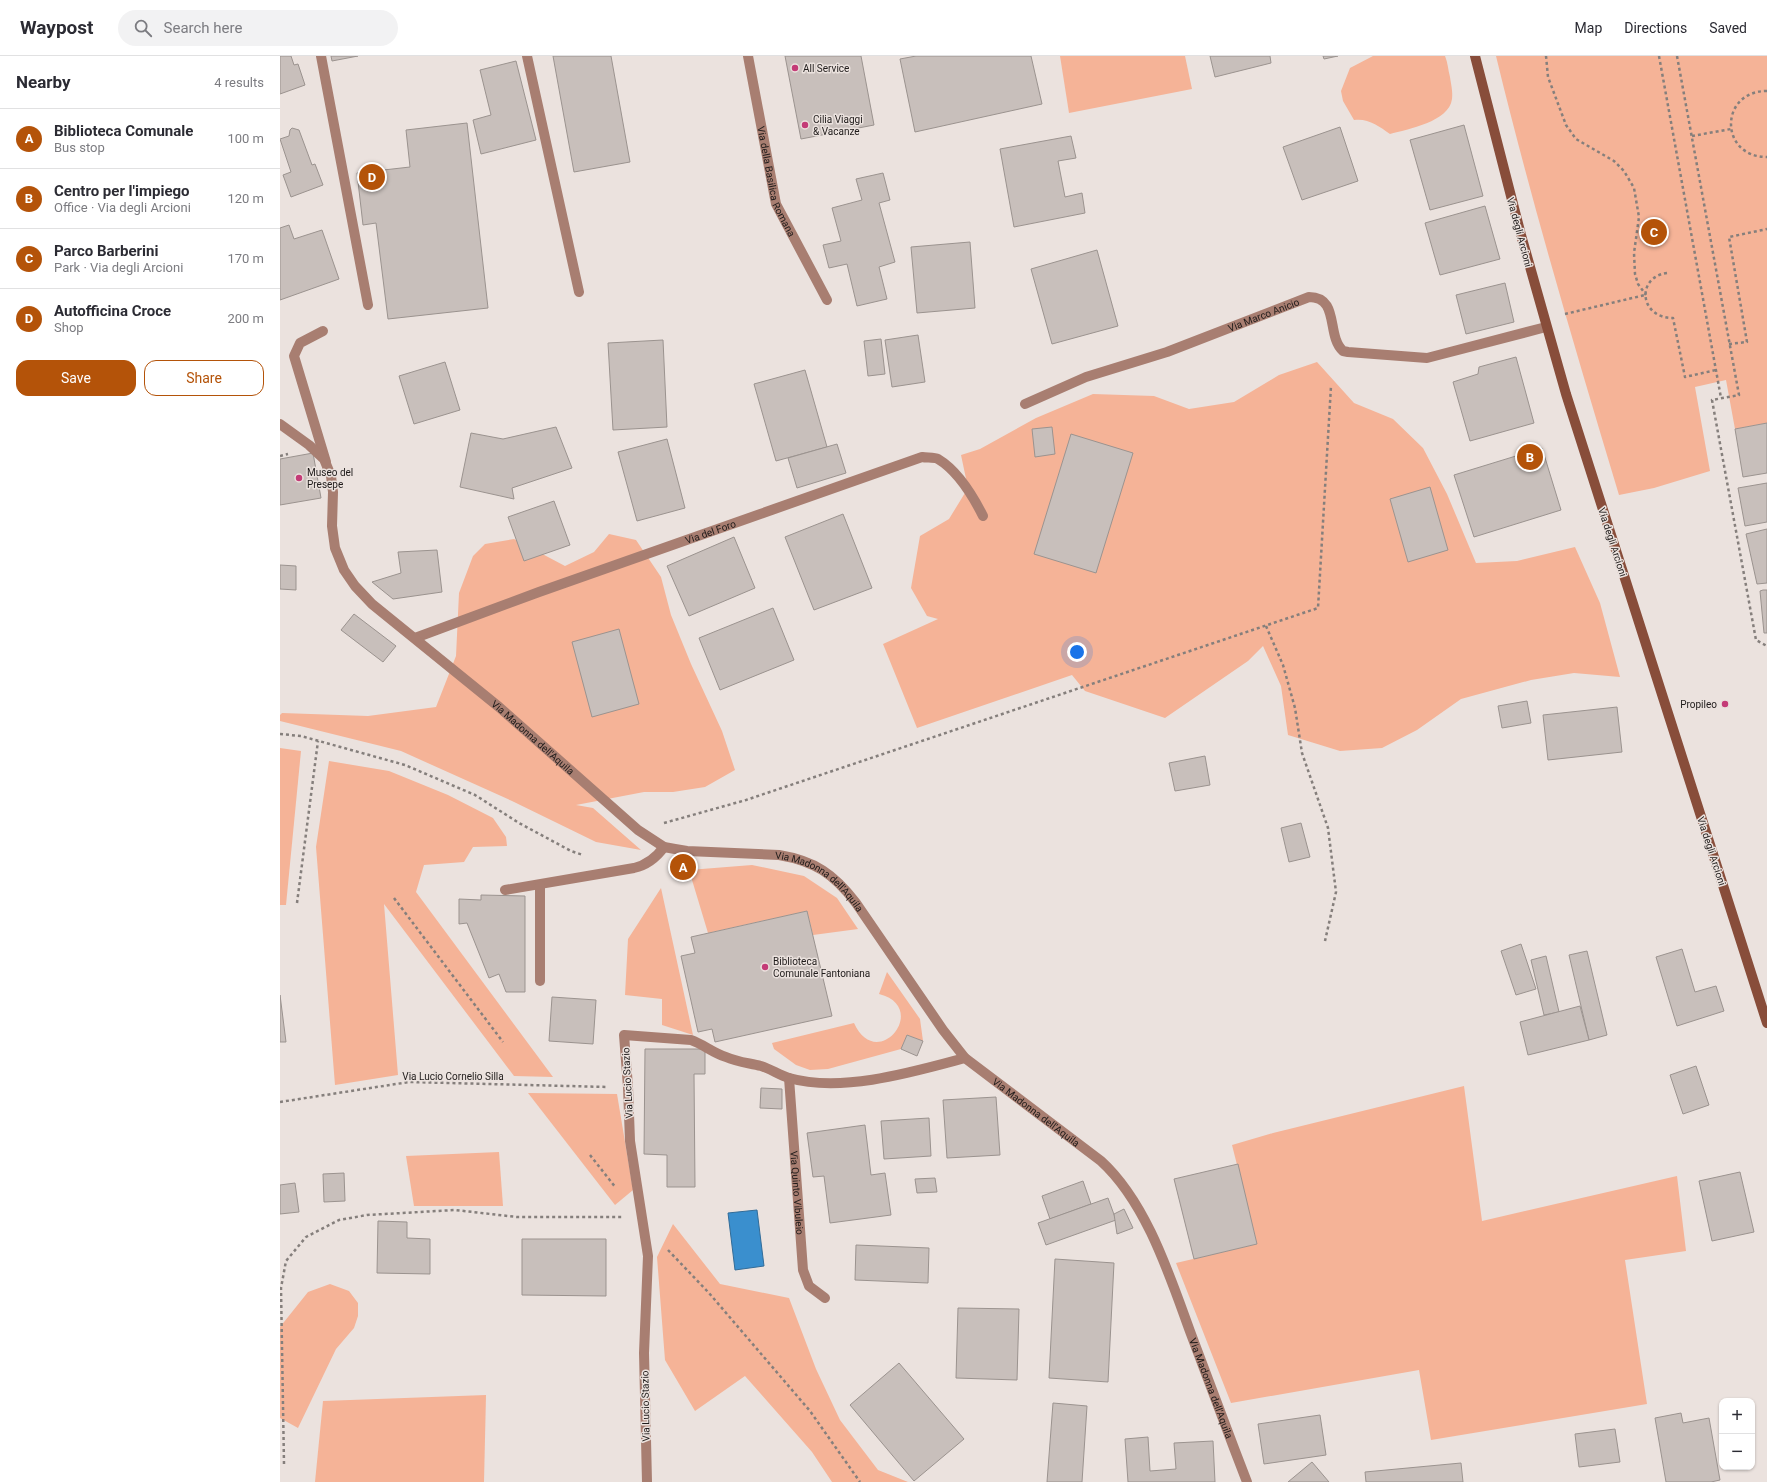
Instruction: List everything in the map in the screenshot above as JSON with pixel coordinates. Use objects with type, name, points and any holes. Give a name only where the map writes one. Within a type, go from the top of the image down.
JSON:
[{"type":"street","points":[[321,56],[368,305]]},
{"type":"street","points":[[527,56],[579,292]]},
{"type":"street","name":"Via della Basilica Romana","points":[[748,56],[776,204],[827,300]]},
{"type":"street","name":"Via degli Arcioni","points":[[1476,56],[1546,327],[1767,1023]]},
{"type":"street","name":"Via Marco Anicio","points":[[1025,404],[1086,377],[1167,352],[1309,297],[1315,297],[1322,300],[1328,307],[1336,341],[1343,351],[1348,352],[1427,358],[1546,327]]},
{"type":"street","points":[[323,331],[300,343],[294,356],[327,466]]},
{"type":"street","name":"Via Madonna dell'Aquila","points":[[280,424],[319,453],[327,466],[333,492],[333,536],[335,548],[344,570],[362,594],[500,707],[638,830],[664,847],[687,851],[780,855],[806,861],[827,872],[847,890],[942,1030],[965,1058],[1101,1161],[1118,1178],[1125,1187],[1150,1233],[1164,1264],[1247,1482]]},
{"type":"street","name":"Via del Foro","points":[[415,638],[539,592],[922,458],[937,458],[952,471],[976,501],[983,516]]},
{"type":"street","points":[[505,890],[624,871],[644,866],[659,855],[664,847]]},
{"type":"street","points":[[540,885],[540,981]]},
{"type":"street","name":"Via Lucio Stazio","points":[[647,1482],[644,1353],[648,1256],[630,1141],[624,1035],[691,1040],[727,1058],[762,1066],[789,1078],[822,1082],[855,1082],[909,1072],[965,1058]]},
{"type":"street","name":"Via Quinto Vibuleio","points":[[789,1078],[803,1270],[809,1286],[825,1298]]},
{"type":"path","points":[[1546,56],[1548,77],[1566,125],[1576,139],[1614,161],[1624,171],[1634,188],[1639,217],[1634,254],[1635,274],[1638,284],[1646,295],[1650,308],[1656,315],[1663,318],[1673,318],[1685,377],[1716,370]]},
{"type":"path","points":[[1659,56],[1721,398]]},
{"type":"path","points":[[1677,56],[1739,395],[1712,400],[1756,640],[1767,646]]},
{"type":"path","points":[[1767,92],[1759,91],[1743,98],[1733,112],[1731,120],[1733,137],[1743,151],[1759,157],[1767,157]]},
{"type":"path","points":[[1692,136],[1731,129]]},
{"type":"path","points":[[1729,344],[1748,342],[1729,237],[1767,229]]},
{"type":"path","points":[[1646,295],[1647,287],[1653,279],[1667,273]]},
{"type":"path","points":[[1560,315],[1646,295]]},
{"type":"path","points":[[638,830],[746,800],[1318,608],[1331,386]]},
{"type":"path","points":[[1266,626],[1283,665],[1295,708],[1302,753],[1328,828],[1336,892],[1325,941]]},
{"type":"path","points":[[280,734],[301,736],[405,765],[475,795],[519,823],[571,851],[588,857]]},
{"type":"path","points":[[297,904],[318,741]]},
{"type":"path","points":[[394,898],[503,1042]]},
{"type":"path","name":"Via Lucio Cornelio Silla","points":[[280,1102],[409,1082],[628,1087]]},
{"type":"path","points":[[284,1464],[281,1288],[286,1261],[306,1237],[339,1220],[367,1215],[455,1210],[517,1217],[618,1216],[642,1222]]},
{"type":"path","points":[[678,1260],[709,1293],[810,1410],[860,1482]]},
{"type":"shaded area","points":[[1060,56],[1185,56],[1192,89],[1069,113]]},
{"type":"shaded area","points":[[1373,56],[1445,56],[1452,91],[1452,99],[1449,107],[1436,119],[1417,127],[1390,134],[1369,121],[1354,120],[1343,101],[1341,91],[1350,68]]},
{"type":"shaded area","points":[[1496,56],[1767,56],[1767,423],[1735,429],[1726,380],[1695,387],[1710,471],[1654,488],[1619,495],[1539,221]]},
{"type":"shaded area","points":[[1317,362],[1354,403],[1393,419],[1423,448],[1447,494],[1476,563],[1517,561],[1575,547],[1600,603],[1620,677],[1574,673],[1531,680],[1461,699],[1417,730],[1382,748],[1340,751],[1288,735],[1281,686],[1263,646],[1248,661],[1165,718],[1085,691],[1072,675],[917,728],[883,644],[938,619],[927,616],[911,588],[920,536],[949,519],[968,488],[961,455],[980,449],[1036,418],[1093,394],[1154,396],[1189,409],[1234,402],[1279,375]]},
{"type":"shaded area","points":[[609,534],[636,540],[661,577],[671,615],[691,664],[722,731],[735,770],[705,787],[673,792],[644,792],[576,805],[593,808],[641,850],[596,842],[512,801],[401,751],[280,721],[280,715],[282,713],[368,716],[436,707],[456,656],[459,593],[473,556],[485,544],[514,539],[565,566],[594,552]]},
{"type":"shaded area","points":[[280,748],[301,751],[286,905],[280,905]]},
{"type":"shaded area","points":[[329,761],[389,771],[448,795],[493,818],[506,837],[507,846],[473,847],[464,862],[424,865],[416,892],[553,1077],[514,1076],[384,904],[398,1075],[335,1085],[316,847]]},
{"type":"shaded area","points":[[752,865],[804,876],[837,898],[858,929],[813,935],[807,911],[708,933],[689,870]]},
{"type":"shaded area","points":[[661,888],[693,1035],[662,1025],[662,999],[625,995],[628,939]]},
{"type":"shaded area","points":[[887,972],[920,1019],[923,1041],[907,1035],[901,1049],[828,1069],[810,1070],[796,1065],[774,1049],[772,1043],[854,1023],[864,1037],[875,1042],[886,1040],[895,1032],[900,1022],[900,1011],[894,1001],[879,994]]},
{"type":"shaded area","points":[[1464,1086],[1482,1221],[1677,1176],[1686,1251],[1625,1260],[1647,1404],[1431,1440],[1419,1370],[1231,1403],[1176,1263],[1257,1244],[1232,1145],[1273,1133]]},
{"type":"shaded area","points":[[528,1093],[617,1094],[633,1190],[615,1205]]},
{"type":"shaded area","points":[[499,1152],[503,1206],[414,1206],[406,1156]]},
{"type":"shaded area","points":[[673,1224],[720,1284],[789,1298],[816,1369],[840,1420],[878,1470],[908,1482],[832,1482],[812,1452],[745,1376],[695,1411],[665,1360],[657,1257]]},
{"type":"shaded area","points":[[330,1284],[349,1291],[358,1303],[358,1316],[354,1328],[336,1349],[298,1428],[280,1418],[280,1327],[308,1292]]},
{"type":"shaded area","points":[[486,1395],[484,1482],[315,1482],[323,1401]]},
{"type":"water","points":[[757,1210],[764,1266],[735,1270],[728,1213]]},
{"type":"building","points":[[280,56],[291,56],[294,65],[298,64],[305,85],[280,94]]},
{"type":"building","points":[[331,56],[358,56],[332,61]]},
{"type":"building","points":[[553,56],[611,56],[630,162],[574,172]]},
{"type":"building","points":[[785,56],[861,56],[874,125],[801,139]]},
{"type":"building","points":[[916,56],[1031,56],[1042,104],[915,132],[900,59]]},
{"type":"building","points":[[1210,56],[1270,56],[1271,63],[1215,77]]},
{"type":"building","points":[[1323,56],[1338,56],[1324,59]]},
{"type":"building","points":[[516,61],[536,140],[481,154],[473,120],[491,115],[480,70]]},
{"type":"building","points":[[467,123],[488,308],[388,319],[376,223],[363,225],[357,173],[410,167],[406,130]]},
{"type":"building","points":[[1464,125],[1483,196],[1430,210],[1410,140]]},
{"type":"building","points":[[1340,127],[1358,181],[1302,200],[1283,147]]},
{"type":"building","points":[[292,128],[299,130],[312,165],[315,164],[323,185],[291,197],[283,175],[291,172],[280,139],[289,136]]},
{"type":"building","points":[[1071,136],[1076,158],[1058,161],[1065,197],[1082,193],[1085,213],[1014,227],[1000,149]]},
{"type":"building","points":[[883,173],[890,200],[879,203],[895,262],[879,267],[887,299],[857,306],[847,264],[829,268],[823,245],[841,241],[832,208],[862,200],[856,179]]},
{"type":"building","points":[[1485,206],[1500,259],[1440,275],[1425,223]]},
{"type":"building","points":[[289,225],[294,239],[322,230],[339,279],[280,300],[280,228]]},
{"type":"building","points":[[970,242],[975,308],[917,313],[911,247]]},
{"type":"building","points":[[1097,250],[1118,326],[1052,344],[1031,269]]},
{"type":"building","points":[[1505,283],[1514,322],[1466,334],[1456,295]]},
{"type":"building","points":[[918,335],[925,382],[892,387],[885,340]]},
{"type":"building","points":[[881,339],[885,374],[868,376],[864,341]]},
{"type":"building","points":[[663,340],[667,427],[613,430],[608,343]]},
{"type":"building","points":[[1516,357],[1534,423],[1470,441],[1453,382],[1478,374],[1479,367]]},
{"type":"building","points":[[445,362],[460,410],[414,424],[399,376]]},
{"type":"building","points":[[805,370],[827,447],[776,461],[754,384]]},
{"type":"building","points":[[1767,423],[1767,473],[1743,477],[1735,429]]},
{"type":"building","points":[[556,427],[572,468],[512,488],[514,499],[460,487],[471,433],[503,439]]},
{"type":"building","points":[[1052,427],[1055,454],[1035,457],[1032,429]]},
{"type":"building","points":[[1071,434],[1133,453],[1096,573],[1034,554]]},
{"type":"building","points":[[667,439],[685,508],[637,521],[618,452]]},
{"type":"building","points":[[837,444],[846,473],[797,488],[788,458]]},
{"type":"building","points":[[1542,448],[1561,510],[1474,537],[1454,475]]},
{"type":"building","name":"Museo del Presepe","points":[[313,453],[321,498],[280,505],[280,459]]},
{"type":"building","points":[[1767,483],[1767,522],[1745,526],[1738,488]]},
{"type":"building","points":[[1430,487],[1448,550],[1408,562],[1390,499]]},
{"type":"building","points":[[554,501],[570,545],[524,561],[508,517]]},
{"type":"building","points":[[843,514],[872,588],[814,610],[785,537]]},
{"type":"building","points":[[1767,529],[1767,583],[1757,584],[1746,534]]},
{"type":"building","points":[[734,537],[755,588],[689,616],[667,566]]},
{"type":"building","points":[[437,550],[442,592],[393,599],[372,582],[401,573],[398,552]]},
{"type":"building","points":[[280,565],[296,566],[296,590],[280,589]]},
{"type":"building","points":[[1767,590],[1767,633],[1764,633],[1760,591]]},
{"type":"building","points":[[773,608],[794,660],[720,690],[699,638]]},
{"type":"building","points":[[354,614],[396,646],[383,662],[341,630]]},
{"type":"building","points":[[619,629],[639,704],[592,717],[572,642]]},
{"type":"building","points":[[1527,701],[1531,723],[1502,728],[1498,706]]},
{"type":"building","points":[[1617,707],[1622,752],[1548,760],[1543,715]]},
{"type":"building","points":[[1205,756],[1210,785],[1175,791],[1169,763]]},
{"type":"building","points":[[1301,823],[1310,857],[1289,862],[1281,828]]},
{"type":"building","points":[[481,895],[525,896],[525,992],[506,992],[499,974],[489,978],[467,923],[459,924],[459,899],[481,900]]},
{"type":"building","points":[[807,911],[832,1016],[715,1042],[712,1029],[698,1032],[681,956],[695,953],[691,937]]},
{"type":"building","points":[[1521,944],[1536,989],[1516,995],[1501,951]]},
{"type":"building","points":[[1682,949],[1695,992],[1716,986],[1724,1011],[1677,1026],[1656,957]]},
{"type":"building","points":[[1587,951],[1607,1035],[1589,1040],[1569,955]]},
{"type":"building","points":[[1546,956],[1559,1012],[1544,1015],[1531,960]]},
{"type":"building","points":[[280,995],[286,1042],[280,1042]]},
{"type":"building","points":[[552,997],[596,1000],[593,1044],[549,1041]]},
{"type":"building","points":[[1580,1006],[1589,1040],[1528,1055],[1520,1022]]},
{"type":"building","points":[[907,1035],[923,1041],[917,1056],[901,1049]]},
{"type":"building","points":[[645,1049],[705,1049],[705,1074],[694,1074],[695,1187],[667,1187],[667,1155],[644,1154]]},
{"type":"building","points":[[1696,1066],[1709,1105],[1683,1114],[1670,1075]]},
{"type":"building","points":[[761,1088],[782,1089],[782,1109],[760,1108]]},
{"type":"building","points":[[996,1097],[1000,1155],[947,1158],[943,1100]]},
{"type":"building","points":[[929,1118],[931,1156],[884,1159],[881,1121]]},
{"type":"building","points":[[865,1125],[871,1175],[885,1173],[891,1215],[830,1223],[824,1176],[813,1177],[807,1133]]},
{"type":"building","points":[[1238,1164],[1257,1244],[1194,1259],[1174,1179]]},
{"type":"building","points":[[1740,1172],[1754,1232],[1712,1241],[1699,1181]]},
{"type":"building","points":[[344,1173],[345,1201],[324,1202],[323,1174]]},
{"type":"building","points":[[935,1178],[937,1192],[917,1193],[915,1179]]},
{"type":"building","points":[[1083,1181],[1091,1204],[1050,1219],[1042,1196]]},
{"type":"building","points":[[295,1183],[299,1212],[280,1214],[280,1185]]},
{"type":"building","points":[[1108,1198],[1116,1220],[1046,1245],[1038,1223]]},
{"type":"building","points":[[1124,1209],[1133,1228],[1117,1234],[1114,1214]]},
{"type":"building","points":[[378,1221],[407,1222],[407,1238],[430,1239],[430,1274],[377,1273]]},
{"type":"building","points":[[522,1239],[606,1239],[606,1296],[522,1295]]},
{"type":"building","points":[[856,1245],[929,1248],[928,1283],[855,1280]]},
{"type":"building","points":[[1055,1259],[1114,1263],[1108,1382],[1049,1378]]},
{"type":"building","points":[[958,1308],[1019,1309],[1017,1380],[956,1378]]},
{"type":"building","points":[[899,1363],[964,1439],[914,1481],[850,1405]]},
{"type":"building","points":[[1053,1403],[1087,1406],[1082,1482],[1047,1482]]},
{"type":"building","points":[[1681,1413],[1683,1423],[1709,1418],[1720,1480],[1711,1482],[1666,1482],[1655,1418]]},
{"type":"building","points":[[1320,1415],[1326,1455],[1264,1464],[1258,1424]]},
{"type":"building","points":[[1615,1429],[1620,1462],[1579,1467],[1575,1434]]},
{"type":"building","points":[[1148,1437],[1150,1471],[1176,1469],[1174,1443],[1213,1441],[1215,1482],[1128,1482],[1125,1439]]},
{"type":"building","points":[[1312,1462],[1329,1482],[1288,1482]]},
{"type":"building","points":[[1461,1463],[1463,1482],[1366,1482],[1365,1472]]},
{"type":"place","name":"All Service","points":[[795,68]]},
{"type":"place","name":"Cilia Viaggi & Vacanze","points":[[805,125]]},
{"type":"place","name":"Autofficina Croce","points":[[372,177]]},
{"type":"place","name":"Parco Barberini","points":[[1654,232]]},
{"type":"place","name":"Centro per l'impiego","points":[[1530,457]]},
{"type":"place","name":"Museo del Presepe","points":[[299,478]]},
{"type":"place","name":"Propileo","points":[[1725,704]]},
{"type":"place","name":"Biblioteca Comunale","points":[[683,867]]},
{"type":"place","name":"Biblioteca Comunale Fantoniana","points":[[765,967]]}]
